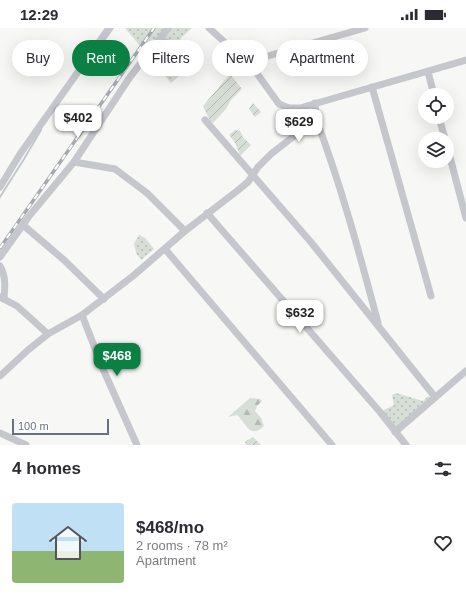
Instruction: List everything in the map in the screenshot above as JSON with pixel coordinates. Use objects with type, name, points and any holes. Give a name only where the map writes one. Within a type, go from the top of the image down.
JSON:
[{"type":"street","points":[[0,187],[20,154],[109,28]]},
{"type":"street","points":[[159,40],[168,28]]},
{"type":"street","points":[[209,28],[222,40]]},
{"type":"street","points":[[268,56],[365,28]]},
{"type":"street","points":[[259,76],[279,104],[289,108],[300,108],[466,60]]},
{"type":"street","points":[[0,257],[23,225],[74,162],[138,67]]},
{"type":"street","points":[[428,72],[432,88]]},
{"type":"street","points":[[372,87],[430,296]]},
{"type":"street","points":[[315,103],[316,119],[336,174],[360,254],[378,326]]},
{"type":"street","points":[[0,376],[48,334],[82,315],[104,299],[165,249],[185,230],[237,191],[248,182],[253,174],[271,154],[316,119]]},
{"type":"street","points":[[205,120],[310,241],[435,397]]},
{"type":"street","points":[[74,162],[115,169],[147,193],[185,230]]},
{"type":"street","points":[[453,168],[466,218]]},
{"type":"street","points":[[207,213],[380,412],[406,445]]},
{"type":"street","points":[[23,225],[64,260],[104,299]]},
{"type":"street","points":[[165,249],[332,445]]},
{"type":"street","points":[[0,266],[3,271],[5,282],[2,298],[17,306],[48,334]]},
{"type":"street","points":[[82,315],[100,363],[138,445]]},
{"type":"street","points":[[395,432],[466,371]]},
{"type":"street","points":[[0,433],[26,445]]},
{"type":"green space","points":[[125,28],[192,28],[180,40],[138,40],[138,44]]},
{"type":"green space","points":[[165,76],[179,76],[171,83]]},
{"type":"green space","points":[[228,76],[232,76],[242,89],[231,100],[226,109],[213,123],[210,121],[203,106]]},
{"type":"green space","points":[[253,103],[261,112],[255,117],[249,109]]},
{"type":"green space","points":[[235,130],[240,131],[243,137],[251,145],[240,156],[236,145],[229,135]]},
{"type":"green space","points":[[139,235],[145,238],[154,249],[141,260],[136,253],[134,244]]},
{"type":"green space","points":[[396,393],[423,401],[428,396],[436,400],[400,432],[380,412],[394,405],[392,395]]},
{"type":"green space","points":[[250,398],[260,399],[262,401],[257,406],[255,411],[261,418],[264,426],[255,431],[249,429],[237,415],[228,417]]},
{"type":"green space","points":[[253,437],[261,445],[246,445],[245,442]]},
{"type":"waterway","points":[[105,40],[113,28]]},
{"type":"waterway","points":[[0,197],[41,130]]},
{"type":"railway","points":[[0,248],[154,28]]}]
